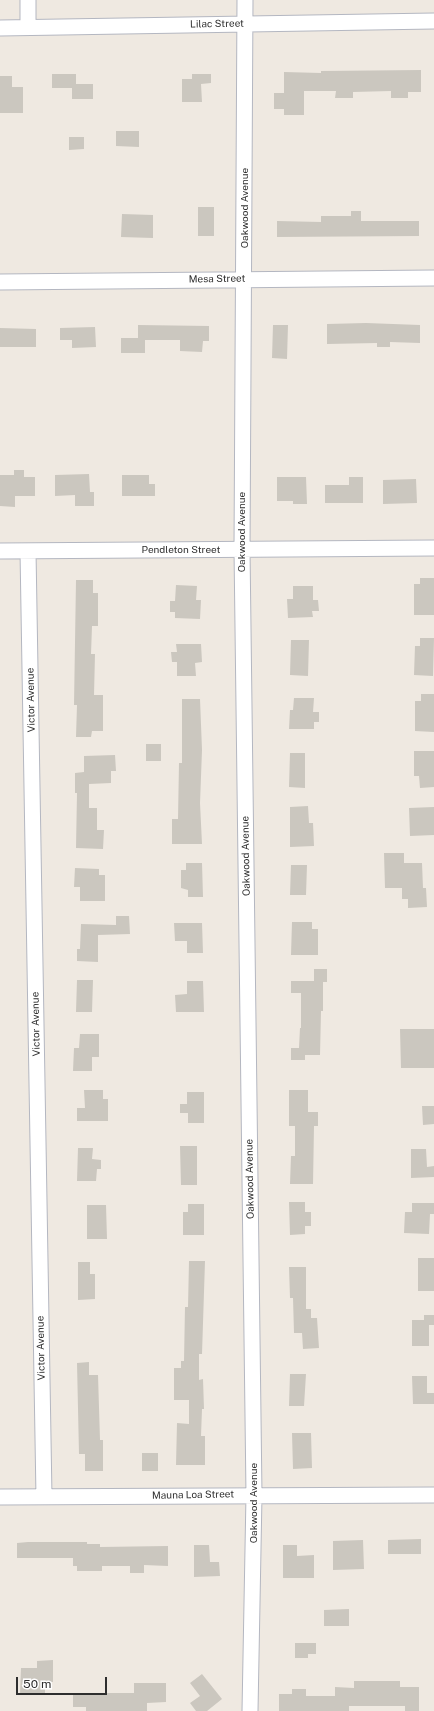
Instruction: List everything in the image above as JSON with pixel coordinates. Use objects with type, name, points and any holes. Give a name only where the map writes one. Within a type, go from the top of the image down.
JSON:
[{"type":"street","points":[[28,0],[28,27]]},
{"type":"street","name":"Oakwood Avenue","points":[[245,0],[242,549],[254,1495],[250,1711]]},
{"type":"street","name":"Lilac Street","points":[[0,28],[434,21]]},
{"type":"street","name":"Mesa Street","points":[[0,282],[434,278]]},
{"type":"street","name":"Pendleton Street","points":[[0,551],[434,548]]},
{"type":"street","name":"Victor Avenue","points":[[28,551],[44,1497]]},
{"type":"street","name":"Mauna Loa Street","points":[[0,1497],[434,1495]]},
{"type":"building","points":[[421,70],[421,92],[408,92],[408,98],[391,98],[391,91],[353,92],[353,98],[335,98],[336,91],[304,91],[304,115],[284,115],[284,109],[274,109],[274,93],[284,93],[284,72],[321,73],[321,71]]},
{"type":"building","points":[[52,74],[76,74],[76,84],[93,84],[93,99],[72,99],[72,88],[52,88]]},
{"type":"building","points":[[192,74],[211,74],[211,83],[201,84],[202,102],[182,102],[182,79],[192,79]]},
{"type":"building","points":[[0,76],[12,76],[12,87],[23,87],[23,113],[0,113]]},
{"type":"building","points":[[116,131],[139,131],[139,147],[116,146]]},
{"type":"building","points":[[69,137],[84,137],[84,149],[69,150]]},
{"type":"building","points":[[198,207],[214,207],[214,236],[198,236]]},
{"type":"building","points":[[351,211],[361,211],[361,221],[419,221],[419,236],[277,237],[277,221],[321,222],[321,216],[351,216]]},
{"type":"building","points":[[122,214],[153,215],[153,238],[121,237]]},
{"type":"building","points":[[366,323],[420,325],[420,343],[390,342],[390,347],[377,347],[377,343],[327,344],[327,324]]},
{"type":"building","points":[[138,325],[209,326],[209,341],[203,341],[202,352],[180,351],[180,340],[145,340],[145,353],[121,353],[121,338],[138,338]]},
{"type":"building","points":[[273,325],[288,325],[287,359],[272,358]]},
{"type":"building","points":[[95,327],[96,347],[72,348],[72,340],[60,340],[60,328]]},
{"type":"building","points":[[0,328],[36,329],[36,347],[0,347]]},
{"type":"building","points":[[14,470],[24,470],[24,477],[35,477],[35,496],[15,496],[15,507],[0,506],[0,475],[14,475]]},
{"type":"building","points":[[89,474],[90,492],[94,492],[94,506],[75,506],[75,495],[55,496],[55,475]]},
{"type":"building","points":[[122,475],[149,475],[149,484],[155,484],[155,496],[122,496]]},
{"type":"building","points":[[277,477],[306,477],[307,504],[293,504],[293,501],[277,501]]},
{"type":"building","points":[[349,477],[363,477],[363,503],[325,503],[325,485],[349,485]]},
{"type":"building","points":[[416,479],[417,503],[383,504],[383,480]]},
{"type":"building","points":[[420,578],[434,578],[434,615],[414,615],[414,584],[420,584]]},
{"type":"building","points":[[76,580],[93,580],[93,593],[98,593],[98,626],[92,626],[91,654],[95,654],[94,695],[103,695],[103,731],[92,731],[91,737],[76,737],[77,705],[74,705]]},
{"type":"building","points":[[176,585],[197,586],[196,600],[201,600],[200,619],[175,618],[175,612],[170,612],[170,601],[175,601]]},
{"type":"building","points":[[293,586],[313,586],[313,600],[318,600],[319,611],[312,611],[313,617],[288,618],[287,599],[293,599]]},
{"type":"building","points":[[420,638],[434,638],[433,676],[414,675],[415,646],[420,646]]},
{"type":"building","points":[[291,640],[309,640],[308,676],[290,675]]},
{"type":"building","points":[[176,644],[201,644],[202,662],[195,663],[196,676],[177,676],[177,662],[172,662],[171,652],[177,652]]},
{"type":"building","points":[[421,694],[434,694],[434,732],[415,731],[415,701],[421,701]]},
{"type":"building","points":[[294,698],[314,698],[313,712],[319,712],[319,722],[314,722],[314,729],[289,729],[290,710],[293,710]]},
{"type":"building","points":[[182,699],[200,699],[202,750],[200,803],[202,844],[172,844],[172,819],[178,819],[179,763],[182,763]]},
{"type":"building","points":[[146,744],[161,744],[161,761],[146,761]]},
{"type":"building","points":[[414,751],[434,751],[434,787],[420,788],[419,776],[414,776]]},
{"type":"building","points":[[290,753],[305,753],[305,788],[289,787]]},
{"type":"building","points":[[115,755],[116,771],[111,771],[111,783],[89,784],[89,808],[97,808],[97,830],[104,830],[103,849],[76,848],[77,793],[75,793],[75,773],[84,772],[84,756]]},
{"type":"building","points":[[308,806],[309,823],[313,823],[314,846],[290,847],[290,807]]},
{"type":"building","points":[[434,807],[434,835],[410,836],[409,808]]},
{"type":"building","points":[[384,853],[404,853],[404,863],[422,863],[423,888],[426,888],[427,907],[408,908],[408,899],[402,899],[402,888],[385,888]]},
{"type":"building","points":[[186,863],[202,863],[203,897],[188,897],[188,890],[181,888],[181,870],[186,870]]},
{"type":"building","points":[[291,865],[307,865],[306,895],[290,895]]},
{"type":"building","points":[[75,868],[99,869],[99,875],[105,875],[105,901],[80,901],[80,887],[74,887]]},
{"type":"building","points":[[116,916],[129,916],[130,934],[98,935],[98,962],[77,961],[77,949],[80,949],[81,924],[116,925]]},
{"type":"building","points":[[292,922],[312,922],[312,929],[318,929],[318,955],[291,955]]},
{"type":"building","points":[[174,923],[202,923],[203,953],[187,953],[187,941],[175,941]]},
{"type":"building","points":[[314,969],[327,969],[327,982],[323,982],[320,1055],[305,1055],[305,1060],[291,1060],[291,1048],[299,1048],[301,1028],[301,993],[291,993],[291,981],[314,981]]},
{"type":"building","points":[[77,980],[93,980],[92,1012],[76,1012]]},
{"type":"building","points":[[187,981],[203,981],[204,1012],[176,1012],[175,995],[187,994]]},
{"type":"building","points":[[400,1029],[434,1029],[434,1068],[401,1068]]},
{"type":"building","points":[[80,1034],[99,1034],[99,1057],[92,1057],[92,1071],[73,1071],[74,1048],[79,1048]]},
{"type":"building","points":[[84,1090],[103,1090],[103,1099],[108,1099],[108,1121],[77,1121],[77,1108],[85,1108]]},
{"type":"building","points":[[289,1090],[308,1090],[308,1112],[318,1112],[318,1126],[314,1126],[313,1184],[290,1184],[291,1156],[295,1156],[295,1126],[289,1126]]},
{"type":"building","points":[[187,1092],[204,1092],[204,1123],[188,1123],[188,1113],[180,1113],[180,1104],[187,1104]]},
{"type":"building","points":[[422,1106],[434,1106],[434,1124],[423,1125]]},
{"type":"building","points":[[180,1146],[197,1146],[197,1185],[181,1185]]},
{"type":"building","points":[[78,1148],[93,1148],[92,1159],[101,1160],[101,1169],[97,1169],[96,1181],[77,1181]]},
{"type":"building","points":[[411,1149],[426,1149],[427,1167],[434,1166],[434,1177],[411,1178]]},
{"type":"building","points":[[289,1202],[305,1202],[305,1212],[311,1212],[311,1226],[305,1226],[305,1234],[290,1235]]},
{"type":"building","points":[[412,1203],[434,1203],[434,1214],[430,1214],[429,1234],[404,1233],[405,1212],[412,1212]]},
{"type":"building","points":[[188,1204],[204,1204],[204,1235],[183,1235],[183,1212],[188,1212]]},
{"type":"building","points":[[87,1205],[106,1205],[107,1239],[87,1239]]},
{"type":"building","points":[[418,1258],[434,1258],[434,1291],[418,1291]]},
{"type":"building","points":[[189,1261],[205,1261],[202,1354],[199,1354],[199,1380],[203,1379],[204,1409],[202,1409],[201,1436],[205,1436],[205,1465],[176,1465],[177,1423],[189,1424],[189,1400],[174,1400],[174,1368],[181,1368],[181,1361],[184,1361],[185,1307],[188,1307]]},
{"type":"building","points":[[78,1262],[90,1262],[90,1274],[95,1274],[95,1299],[78,1300]]},
{"type":"building","points":[[289,1267],[306,1267],[306,1309],[311,1309],[311,1318],[317,1318],[319,1348],[303,1349],[302,1333],[294,1333],[293,1298],[290,1298]]},
{"type":"building","points":[[424,1315],[434,1315],[434,1325],[429,1325],[429,1346],[412,1346],[412,1320],[424,1320]]},
{"type":"building","points":[[89,1362],[89,1375],[98,1375],[100,1440],[103,1440],[103,1471],[85,1471],[85,1454],[79,1454],[77,1363]]},
{"type":"building","points":[[290,1374],[306,1374],[304,1406],[289,1406]]},
{"type":"building","points":[[412,1376],[427,1376],[427,1393],[434,1393],[434,1404],[413,1404]]},
{"type":"building","points":[[292,1433],[311,1433],[312,1468],[293,1469]]},
{"type":"building","points":[[142,1453],[158,1453],[158,1471],[142,1471]]},
{"type":"building","points":[[421,1539],[421,1554],[388,1554],[388,1540]]},
{"type":"building","points":[[363,1540],[364,1569],[333,1570],[333,1541]]},
{"type":"building","points":[[87,1542],[87,1544],[100,1544],[100,1547],[168,1546],[168,1566],[144,1565],[144,1573],[130,1573],[130,1566],[102,1566],[102,1571],[77,1571],[77,1566],[73,1566],[73,1558],[17,1558],[17,1543]]},
{"type":"building","points":[[194,1545],[209,1545],[210,1562],[219,1562],[220,1576],[194,1577]]},
{"type":"building","points":[[283,1545],[297,1545],[297,1556],[314,1555],[314,1578],[283,1578]]},
{"type":"building","points":[[349,1609],[349,1626],[324,1626],[324,1610]]},
{"type":"building","points":[[295,1643],[316,1643],[316,1654],[308,1654],[308,1658],[295,1658]]},
{"type":"building","points":[[53,1660],[53,1682],[45,1682],[45,1694],[20,1694],[21,1668],[37,1668],[37,1661]]},
{"type":"building","points":[[202,1674],[222,1699],[207,1711],[196,1711],[190,1703],[200,1696],[190,1683]]},
{"type":"building","points":[[354,1681],[400,1681],[400,1687],[419,1687],[419,1711],[405,1711],[405,1706],[349,1706],[349,1711],[279,1711],[279,1694],[292,1694],[292,1689],[306,1689],[306,1696],[335,1696],[335,1687],[354,1688]]},
{"type":"building","points":[[134,1683],[166,1683],[166,1702],[147,1703],[147,1711],[86,1711],[86,1707],[73,1707],[73,1693],[134,1693]]}]
